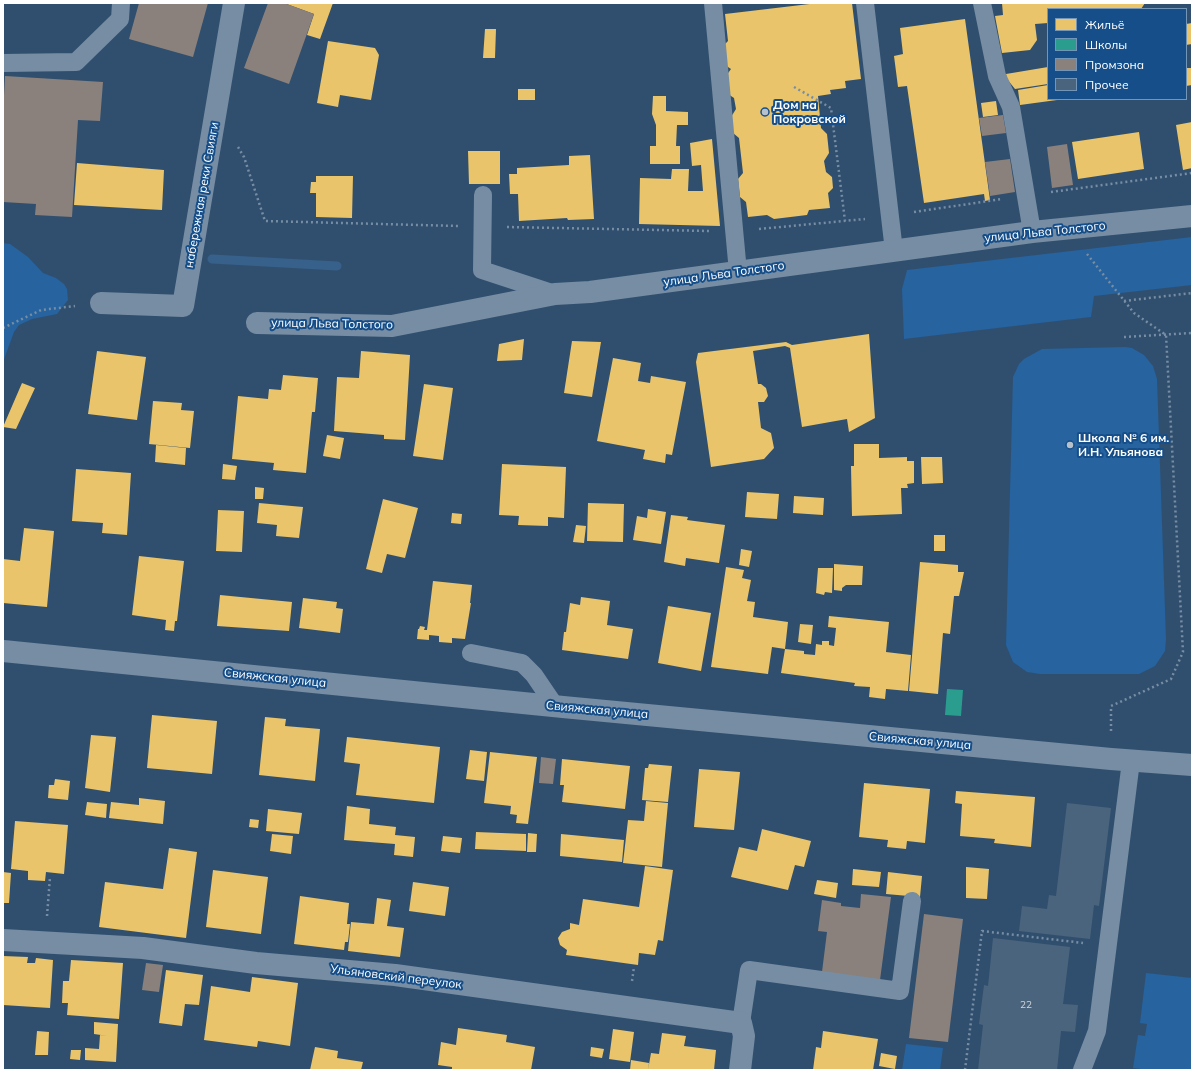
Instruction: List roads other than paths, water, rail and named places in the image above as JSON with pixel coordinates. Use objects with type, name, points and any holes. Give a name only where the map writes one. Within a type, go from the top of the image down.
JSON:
[{"type":"street","name":"набережная реки Свияги","points":[[101,303],[183,306],[234,3]]},
{"type":"street","name":"улица Льва Толстого","points":[[257,323],[392,326],[555,294],[590,292],[1032,232],[1192,216]]},
{"type":"street","name":"Свияжская улица","points":[[3,651],[554,706],[1131,761],[1192,765]]},
{"type":"street","name":"Ульяновский переулок","points":[[3,940],[143,948],[256,963],[395,975],[741,1023]]},
{"type":"street","points":[[740,1070],[744,1036],[741,1023]]},
{"type":"lane","points":[[3,63],[76,62],[120,19],[121,3]]},
{"type":"lane","points":[[712,3],[738,272]]},
{"type":"lane","points":[[865,3],[894,251]]},
{"type":"lane","points":[[982,3],[996,76],[1010,107],[1032,232]]},
{"type":"lane","points":[[482,195],[482,270],[555,294]]},
{"type":"lane","points":[[471,653],[522,663],[534,676],[554,706]]},
{"type":"lane","points":[[1082,1070],[1097,1031],[1109,947],[1131,761]]},
{"type":"lane","points":[[741,1023],[749,970],[900,991],[912,902]]},
{"type":"waterway","points":[[212,259],[337,266]]},
{"type":"place","name":"Дом на Покровской","points":[[765,112]]},
{"type":"place","name":"Школа № 6 им. И.Н. Ульянова","points":[[1070,445]]}]
